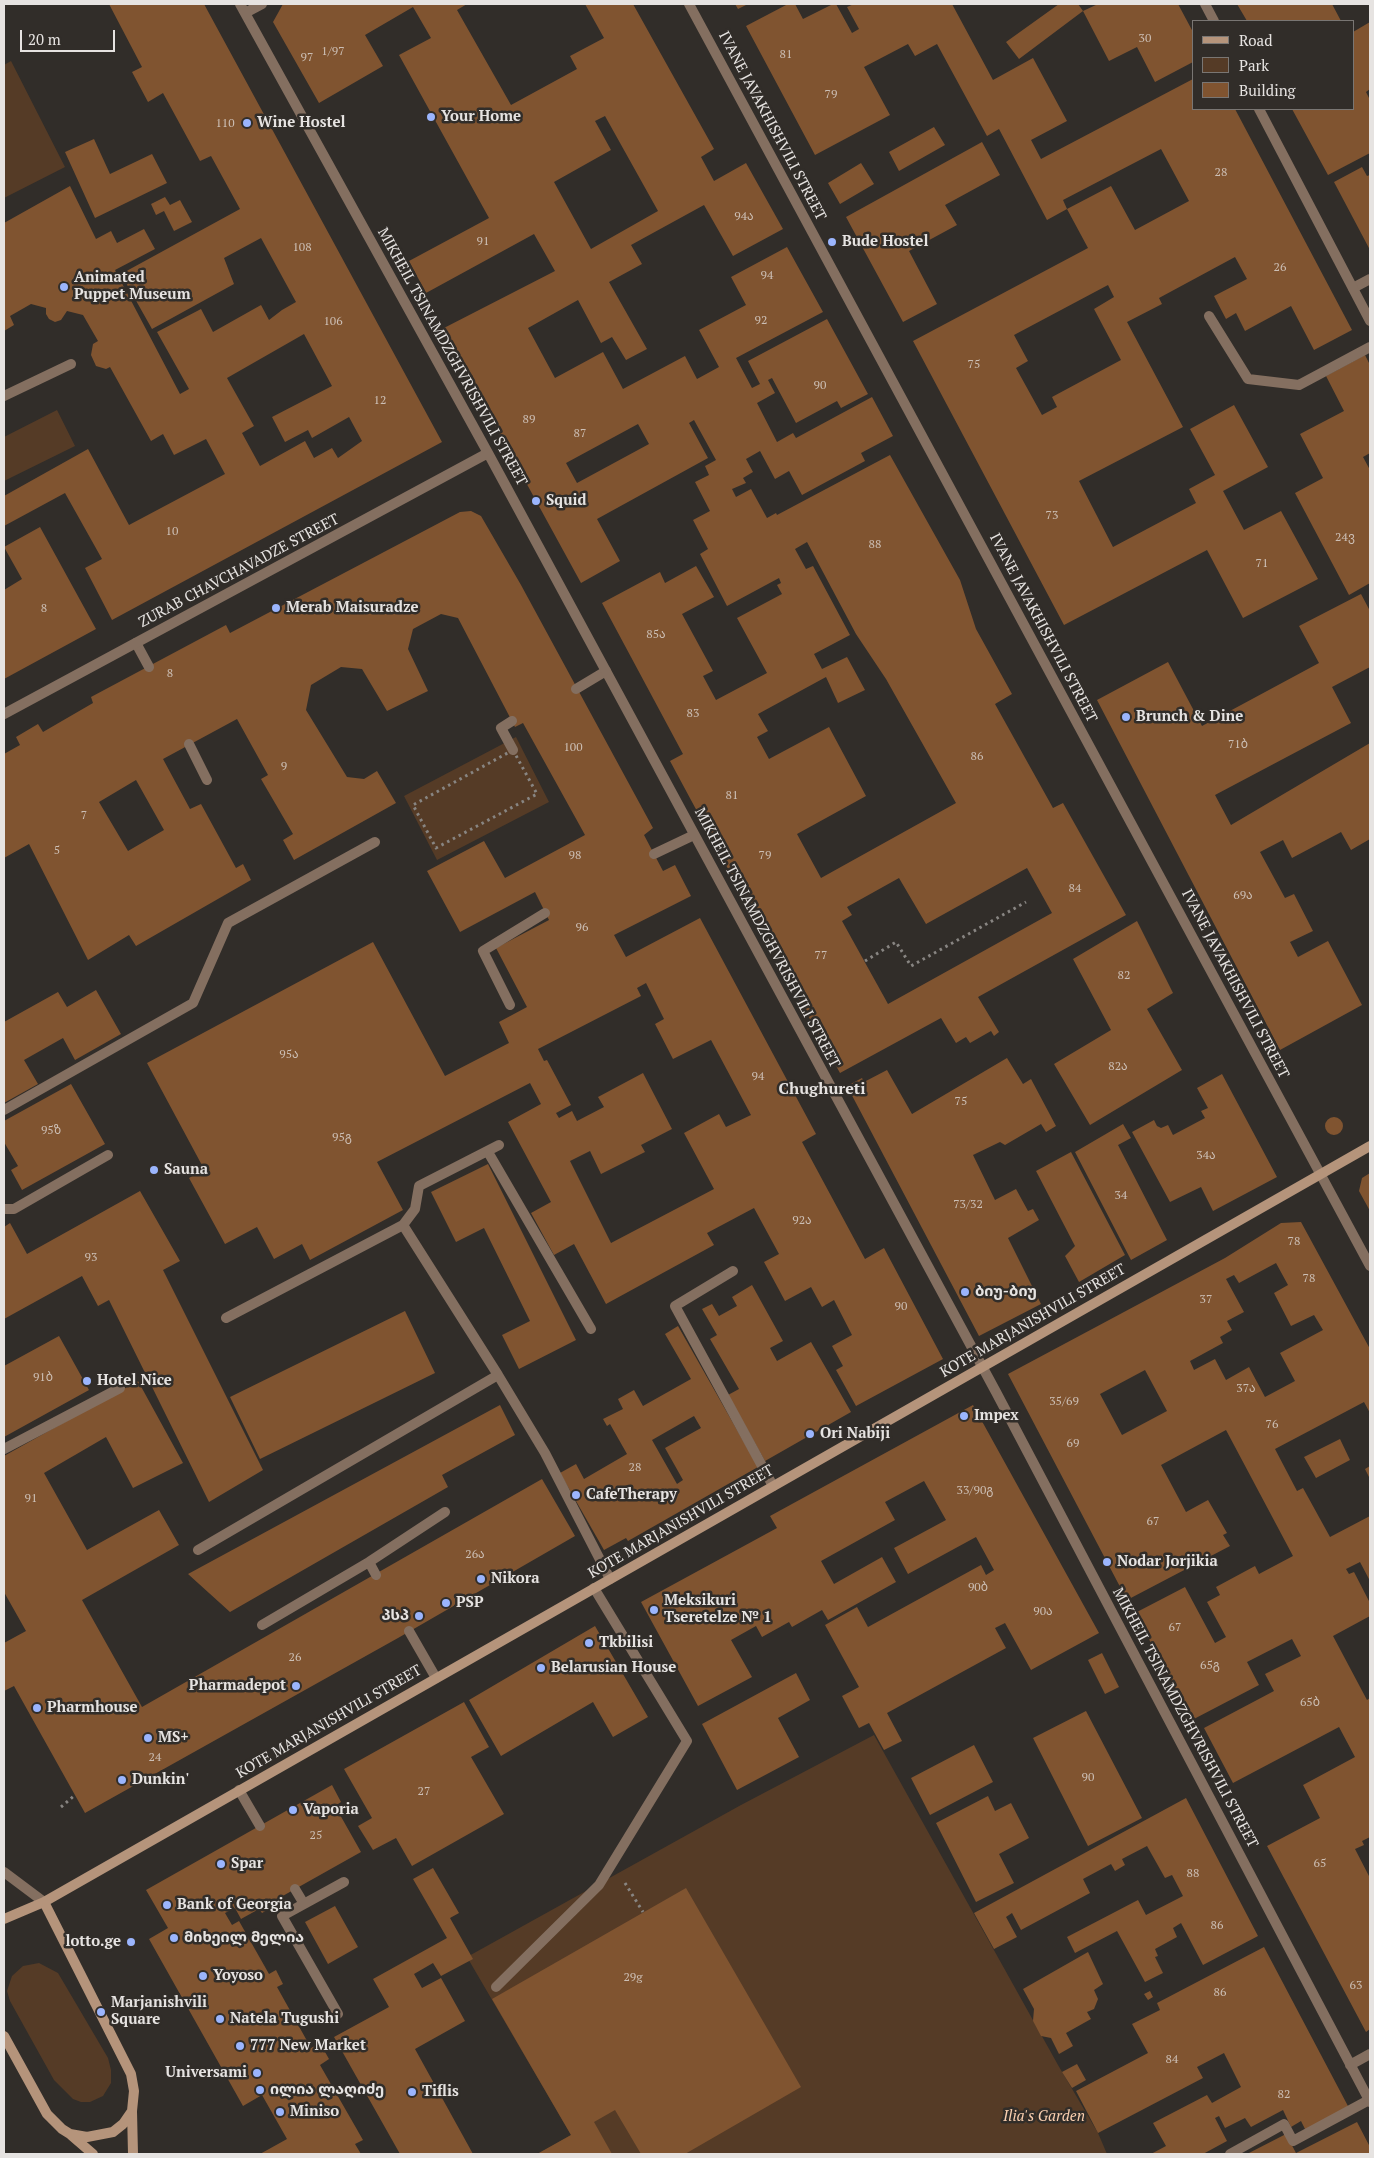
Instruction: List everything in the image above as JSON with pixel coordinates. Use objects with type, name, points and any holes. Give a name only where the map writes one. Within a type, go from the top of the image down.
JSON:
[{"type":"main road","name":"KOTE MARJANISHVILI STREET","points":[[4,1919],[44,1902],[1370,1146]]},
{"type":"main road","points":[[44,1902],[131,2074],[134,2090],[132,2111],[133,2154]]},
{"type":"main road","points":[[4,2036],[47,2114],[93,2154]]},
{"type":"main road","points":[[70,2134],[87,2137],[113,2132],[123,2124],[132,2111]]},
{"type":"street","points":[[243,8],[262,4]]},
{"type":"street","name":"IVANE JAVAKHISHVILI STREET","points":[[689,4],[1370,1266]]},
{"type":"street","points":[[1205,4],[1213,20]]},
{"type":"street","name":"MIKHEIL TSINAMDZGHVRISHVILI STREET","points":[[243,8],[606,671],[982,1368],[1370,2101]]},
{"type":"street","points":[[1261,110],[1370,321]]},
{"type":"street","points":[[1353,288],[1370,279]]},
{"type":"street","points":[[1209,316],[1248,379],[1299,385],[1370,347]]},
{"type":"street","points":[[4,396],[71,364]]},
{"type":"street","name":"ZURAB CHAVCHAVADZE STREET","points":[[4,714],[488,454]]},
{"type":"street","points":[[136,643],[149,667]]},
{"type":"street","points":[[576,689],[606,671]]},
{"type":"street","points":[[512,721],[502,728],[513,750]]},
{"type":"street","points":[[189,744],[207,780]]},
{"type":"street","points":[[654,854],[694,835]]},
{"type":"street","points":[[4,1110],[193,1003],[228,923],[375,842]]},
{"type":"street","points":[[510,1005],[483,951],[546,913]]},
{"type":"street","points":[[226,1318],[403,1225],[416,1209],[419,1186],[499,1145]]},
{"type":"street","points":[[488,1152],[591,1329]]},
{"type":"street","points":[[4,1209],[14,1209],[108,1155]]},
{"type":"street","points":[[403,1225],[545,1453],[610,1579]]},
{"type":"street","points":[[733,1271],[675,1306],[773,1486]]},
{"type":"street","points":[[198,1550],[498,1375]]},
{"type":"street","points":[[4,1450],[120,1388]]},
{"type":"street","points":[[262,1625],[369,1562],[445,1512]]},
{"type":"street","points":[[369,1562],[376,1575]]},
{"type":"street","points":[[496,1987],[599,1885],[687,1741],[594,1588]]},
{"type":"street","points":[[409,1631],[436,1678]]},
{"type":"street","points":[[240,1790],[260,1826]]},
{"type":"street","points":[[4,1872],[44,1902]]},
{"type":"street","points":[[338,2014],[282,1916],[344,1882]]},
{"type":"street","points":[[295,1889],[304,1904]]},
{"type":"street","points":[[1350,2065],[1370,2054]]},
{"type":"street","points":[[1230,2154],[1284,2124],[1293,2141],[1370,2101]]},
{"type":"path","points":[[513,750],[537,794],[436,848],[413,805],[513,750]]},
{"type":"path","points":[[865,961],[896,942],[911,966],[1026,902]]},
{"type":"path","points":[[61,1806],[75,1795]]},
{"type":"path","points":[[637,1901],[643,1912]]},
{"type":"green space","points":[[11,61],[65,167],[4,198],[4,65]]},
{"type":"green space","points":[[57,410],[75,446],[4,481],[4,437]]},
{"type":"green space","points":[[516,737],[549,802],[437,860],[404,796]]},
{"type":"green space","name":"Ilia's Garden","points":[[874,1735],[1058,2065],[1098,2133],[1107,2154],[538,2154],[571,2135],[467,1957],[741,1805]]},
{"type":"green space","points":[[39,1963],[58,1973],[108,2058],[111,2070],[111,2083],[103,2096],[90,2102],[81,2102],[73,2099],[54,2080],[10,2001],[7,1991],[12,1976],[23,1966]]},
{"type":"building","points":[[109,4],[204,4],[442,442],[112,620],[85,568],[102,559],[65,493],[4,526],[4,496],[88,449],[129,525],[225,474],[206,439],[174,455],[163,434],[151,441],[110,367],[106,369],[96,366],[91,355],[93,344],[98,341],[83,315],[67,311],[61,320],[55,322],[49,319],[46,314],[46,308],[31,304],[10,316],[14,325],[4,331],[4,223],[70,186],[96,239],[111,231],[117,243],[144,229],[155,249],[115,270],[180,394],[189,389],[157,332],[201,309],[213,332],[261,305],[269,320],[296,302],[261,238],[224,258],[234,284],[152,329],[121,274],[240,209],[211,156],[200,161],[163,93],[148,102],[132,72],[142,67]],"holes":[[[304,334],[332,386],[272,417],[285,442],[308,430],[312,438],[349,417],[362,441],[338,458],[332,448],[314,458],[305,441],[260,466],[242,433],[254,426],[227,378]]]},
{"type":"building","points":[[283,4],[467,4],[457,10],[511,105],[577,69],[570,56],[604,38],[585,4],[633,4],[714,149],[701,157],[714,181],[746,163],[783,229],[733,256],[704,205],[631,245],[642,264],[609,282],[647,349],[626,360],[612,337],[601,343],[578,300],[528,328],[555,378],[603,352],[623,389],[685,356],[697,379],[719,367],[699,330],[746,305],[731,277],[787,247],[823,312],[736,358],[752,388],[760,384],[748,361],[827,319],[868,394],[841,408],[837,401],[796,423],[772,378],[768,380],[775,393],[757,403],[777,442],[793,433],[796,438],[872,397],[893,436],[861,453],[865,461],[802,495],[789,471],[775,479],[760,451],[746,459],[753,472],[743,478],[746,483],[732,489],[736,497],[751,489],[767,518],[776,513],[777,515],[890,455],[960,580],[976,629],[1012,694],[995,704],[1053,808],[1063,803],[1126,915],[978,997],[999,1032],[994,1036],[991,1031],[970,1043],[966,1037],[956,1043],[941,1018],[840,1073],[787,978],[791,976],[765,930],[762,932],[670,761],[683,754],[602,603],[660,572],[665,583],[696,566],[714,597],[682,614],[713,671],[703,676],[716,700],[767,673],[737,618],[782,594],[777,585],[781,583],[779,578],[727,606],[700,554],[708,549],[693,520],[710,511],[695,482],[709,475],[705,466],[716,460],[694,420],[689,423],[708,458],[597,519],[620,561],[581,583],[442,329],[555,271],[534,234],[426,293],[409,261],[489,218],[399,55],[431,38],[413,7],[365,35],[383,66],[319,103],[273,22]],"holes":[[[605,116],[658,211],[591,249],[554,182],[611,150],[595,121]],[[638,424],[649,444],[577,483],[566,463]],[[807,542],[856,634],[886,679],[956,803],[821,878],[797,834],[866,796],[829,727],[769,759],[757,737],[768,731],[758,714],[826,677],[838,703],[865,690],[847,657],[822,669],[814,654],[850,635],[813,566],[806,569],[795,549]],[[1027,868],[1052,913],[888,1004],[842,921],[852,915],[847,907],[899,878],[926,924]]]},
{"type":"building","points":[[735,4],[748,4],[738,9]]},
{"type":"building","points":[[788,4],[795,4],[803,19],[836,4],[852,33],[859,29],[847,7],[854,4],[952,4],[993,80],[1033,58],[1067,121],[1031,140],[1041,159],[1192,80],[1192,110],[1236,110],[1352,330],[1314,350],[1291,306],[1245,331],[1236,313],[1226,319],[1214,296],[1247,279],[1235,257],[1159,298],[1162,304],[1127,322],[1183,427],[1079,481],[1113,547],[1196,503],[1189,489],[1215,475],[1190,429],[1234,405],[1268,467],[1223,491],[1244,530],[1281,511],[1318,579],[1243,618],[1207,550],[1064,625],[913,341],[1088,248],[1067,209],[1047,220],[999,129],[987,136],[937,44],[915,56],[908,44],[864,67],[890,115],[815,155],[746,26]],"holes":[[[1161,149],[1189,201],[1135,230],[1111,186],[1067,209],[1063,200]],[[1108,285],[1114,297],[1094,309],[1121,360],[1052,397],[1057,407],[1042,415],[1016,368],[1028,361],[1014,335]]]},
{"type":"building","points":[[1059,4],[1078,4],[1083,11],[1019,59],[1006,42]]},
{"type":"building","points":[[1098,4],[1178,4],[1192,30],[1192,63],[1155,82],[1137,47],[1109,61],[1083,11]]},
{"type":"building","points":[[1237,4],[1332,4],[1340,20],[1246,20]]},
{"type":"building","points":[[1370,22],[1370,89],[1366,92],[1370,100],[1370,153],[1328,175],[1293,110],[1354,110],[1354,31]]},
{"type":"building","points":[[934,127],[945,145],[899,171],[889,152]]},
{"type":"building","points":[[94,139],[110,174],[152,154],[167,183],[95,218],[65,152]]},
{"type":"building","points":[[982,142],[1000,175],[945,205],[957,225],[909,251],[937,304],[903,322],[846,217]]},
{"type":"building","points":[[861,163],[874,184],[840,204],[828,183]]},
{"type":"building","points":[[1362,167],[1367,176],[1370,175],[1370,250],[1334,182]]},
{"type":"building","points":[[165,197],[170,205],[180,200],[192,222],[174,231],[164,211],[156,215],[151,204]]},
{"type":"building","points":[[1365,355],[1370,365],[1370,453],[1363,457],[1370,470],[1370,583],[1349,595],[1295,493],[1323,478],[1300,434],[1344,411],[1326,376]]},
{"type":"building","points":[[471,511],[481,516],[521,585],[653,828],[644,835],[663,871],[675,865],[691,896],[614,935],[626,957],[700,918],[816,1134],[802,1142],[865,1259],[884,1248],[943,1359],[856,1406],[836,1370],[843,1366],[832,1346],[852,1335],[834,1300],[822,1307],[811,1287],[785,1301],[764,1262],[779,1254],[754,1208],[707,1233],[714,1245],[606,1304],[574,1244],[554,1255],[531,1213],[551,1202],[508,1122],[541,1104],[530,1083],[377,1162],[403,1210],[310,1260],[302,1244],[274,1259],[257,1227],[225,1244],[189,1178],[204,1169],[147,1063],[373,942],[445,1076],[509,1043],[499,1022],[527,1007],[496,948],[549,920],[535,892],[460,932],[427,871],[484,841],[505,878],[585,835],[523,723],[515,727],[458,618],[441,614],[413,629],[408,649],[428,691],[387,711],[362,669],[341,667],[311,685],[306,710],[347,777],[364,779],[377,771],[396,803],[294,860],[283,840],[293,834],[261,779],[268,775],[237,719],[163,759],[190,809],[201,804],[236,868],[243,864],[251,880],[136,946],[129,935],[88,960],[29,844],[4,858],[4,754],[20,745],[16,737],[38,724],[43,732],[93,703],[91,697],[226,625],[230,633],[460,512]],"holes":[[[136,780],[164,830],[128,851],[99,802]],[[646,983],[664,1019],[655,1024],[673,1059],[711,1040],[751,1115],[726,1127],[719,1114],[684,1133],[714,1189],[611,1243],[570,1161],[590,1151],[601,1174],[645,1152],[641,1145],[672,1129],[643,1073],[598,1097],[604,1107],[577,1121],[572,1111],[559,1118],[556,1113],[571,1105],[547,1060],[544,1061],[538,1049],[641,996],[637,988]]]},
{"type":"building","points":[[40,527],[96,629],[4,679],[4,590],[22,579],[4,547]]},
{"type":"building","points":[[1361,594],[1370,611],[1370,667],[1332,687],[1351,723],[1215,795],[1231,825],[1370,743],[1370,839],[1351,850],[1341,832],[1292,858],[1283,840],[1260,852],[1285,898],[1294,894],[1313,931],[1290,942],[1298,957],[1328,941],[1362,1005],[1280,1050],[1097,700],[1168,662],[1202,726],[1319,663],[1299,626]]},
{"type":"building","points":[[1137,921],[1173,993],[1147,1009],[1182,1070],[1090,1125],[1054,1064],[1111,1030],[1073,959]]},
{"type":"building","points":[[96,990],[121,1034],[75,1060],[63,1038],[24,1060],[38,1084],[4,1103],[4,1022],[58,992],[67,1007]]},
{"type":"building","points":[[1007,1058],[1023,1084],[1031,1079],[1056,1126],[1046,1132],[1041,1124],[1005,1145],[1000,1142],[973,1155],[995,1200],[1016,1189],[1028,1211],[1033,1209],[1039,1220],[1008,1238],[1041,1304],[979,1336],[847,1086],[862,1078],[864,1082],[887,1070],[912,1114]]},
{"type":"building","points":[[1222,1074],[1277,1177],[1213,1211],[1201,1187],[1170,1202],[1132,1132],[1154,1120],[1157,1126],[1161,1128],[1168,1125],[1173,1135],[1205,1118],[1201,1111],[1208,1108],[1197,1088]]},
{"type":"building","points":[[71,1084],[105,1144],[22,1190],[11,1170],[18,1166],[4,1142],[4,1121]]},
{"type":"building","points":[[1330,1117],[1338,1117],[1343,1122],[1341,1133],[1330,1135],[1325,1130],[1325,1122]]},
{"type":"building","points":[[1123,1124],[1131,1138],[1118,1145],[1167,1240],[1131,1260],[1075,1152]]},
{"type":"building","points":[[1071,1152],[1125,1255],[1079,1282],[1065,1256],[1075,1246],[1036,1171]]},
{"type":"building","points":[[488,1164],[576,1340],[519,1369],[502,1335],[530,1321],[484,1228],[456,1242],[431,1192]]},
{"type":"building","points":[[1370,1173],[1370,1211],[1359,1191],[1362,1178]]},
{"type":"building","points":[[140,1191],[180,1261],[163,1270],[263,1470],[209,1502],[109,1300],[98,1306],[82,1276],[4,1319],[4,1227],[10,1223],[27,1254]]},
{"type":"building","points":[[1301,1222],[1370,1349],[1370,1413],[1364,1402],[1275,1449],[1297,1491],[1303,1488],[1330,1537],[1370,1516],[1370,1581],[1360,1562],[1346,1569],[1349,1574],[1354,1572],[1370,1603],[1370,1616],[1333,1636],[1367,1700],[1370,1698],[1370,1837],[1362,1841],[1364,1845],[1355,1849],[1370,1878],[1370,2029],[1366,2032],[1267,1846],[1320,1818],[1303,1785],[1355,1757],[1339,1727],[1233,1783],[1204,1728],[1274,1691],[1265,1674],[1301,1656],[1292,1639],[1247,1662],[1259,1685],[1192,1720],[1135,1613],[1185,1587],[1215,1643],[1226,1637],[1207,1602],[1220,1595],[1216,1587],[1255,1566],[1259,1574],[1293,1556],[1226,1430],[1161,1465],[1186,1512],[1208,1500],[1227,1533],[1223,1535],[1230,1546],[1127,1600],[1008,1374],[1225,1258],[1281,1223]],"holes":[[[1276,1263],[1288,1285],[1274,1293],[1291,1326],[1314,1315],[1323,1330],[1280,1353],[1295,1381],[1265,1397],[1249,1367],[1226,1380],[1215,1359],[1194,1370],[1190,1361],[1223,1343],[1220,1337],[1232,1330],[1227,1321],[1244,1312],[1226,1279],[1234,1275],[1239,1283]],[[1145,1370],[1167,1411],[1122,1435],[1100,1394]]]},
{"type":"building","points":[[752,1285],[783,1341],[770,1348],[777,1361],[811,1342],[851,1412],[765,1461],[728,1395],[739,1389],[710,1339],[717,1335],[702,1309],[712,1304],[719,1316],[737,1306],[732,1297]]},
{"type":"building","points":[[405,1311],[435,1373],[260,1459],[230,1397]]},
{"type":"building","points":[[678,1326],[758,1467],[628,1541],[626,1538],[604,1550],[560,1473],[576,1464],[584,1479],[627,1454],[610,1424],[607,1426],[603,1419],[623,1409],[618,1399],[634,1390],[643,1406],[691,1379],[665,1334]],"holes":[[[694,1416],[701,1428],[665,1448],[683,1480],[677,1484],[652,1440]]]},
{"type":"building","points":[[59,1336],[89,1390],[4,1437],[4,1366]]},
{"type":"building","points":[[138,1381],[183,1463],[133,1488],[106,1437],[44,1473],[87,1550],[159,1510],[179,1545],[82,1600],[142,1707],[542,1479],[575,1536],[398,1638],[85,1813],[14,1686],[4,1691],[4,1643],[26,1631],[4,1592],[4,1456]]},
{"type":"building","points":[[500,1405],[515,1435],[442,1475],[448,1487],[230,1612],[188,1574]]},
{"type":"building","points":[[973,1405],[1099,1633],[1031,1670],[1005,1623],[995,1628],[1006,1648],[887,1713],[902,1741],[884,1750],[869,1723],[859,1728],[842,1696],[859,1687],[825,1625],[857,1607],[868,1627],[981,1565],[986,1575],[994,1570],[976,1537],[908,1574],[894,1548],[946,1520],[924,1481],[885,1502],[895,1520],[821,1561],[834,1584],[882,1557],[896,1582],[828,1620],[822,1610],[792,1627],[789,1622],[762,1637],[756,1626],[731,1640],[752,1677],[698,1706],[641,1602],[777,1528],[770,1516]]},
{"type":"building","points":[[1340,1439],[1350,1460],[1316,1478],[1304,1457]]},
{"type":"building","points":[[1370,1466],[1370,1479],[1365,1469]]},
{"type":"building","points":[[595,1626],[648,1717],[613,1737],[593,1702],[501,1756],[469,1700]]},
{"type":"building","points":[[1102,1653],[1119,1687],[1105,1694],[1088,1660]]},
{"type":"building","points":[[796,1673],[810,1700],[778,1718],[799,1757],[737,1790],[702,1724]]},
{"type":"building","points":[[464,1702],[489,1747],[471,1757],[504,1814],[412,1866],[396,1838],[373,1850],[358,1826],[372,1818],[344,1769]]},
{"type":"building","points":[[1086,1711],[1142,1818],[1088,1846],[1033,1738]]},
{"type":"building","points":[[974,1745],[993,1782],[930,1815],[911,1778]]},
{"type":"building","points":[[332,1785],[341,1802],[335,1806],[361,1852],[272,1902],[275,1906],[262,1913],[259,1909],[241,1919],[235,1908],[225,1913],[232,1925],[239,1921],[269,1974],[276,1970],[283,1984],[277,1987],[311,2048],[320,2043],[329,2059],[320,2065],[363,2140],[355,2144],[361,2154],[260,2154],[287,2139],[262,2095],[243,2106],[149,1939],[168,1928],[146,1890]]},
{"type":"building","points":[[988,1796],[995,1811],[1011,1803],[1029,1838],[999,1854],[1014,1883],[976,1902],[936,1823]]},
{"type":"building","points":[[1186,1798],[1258,1936],[1203,1965],[1181,1923],[1173,1928],[1177,1937],[1155,1949],[1158,1956],[1155,1957],[1163,1973],[1145,1982],[1117,1931],[1075,1953],[1067,1937],[1138,1900],[1146,1915],[1183,1896],[1172,1875],[1165,1878],[1147,1846],[1122,1859],[1125,1865],[1115,1871],[1111,1864],[1083,1879],[1090,1893],[1021,1930],[1012,1913],[1006,1917],[1017,1937],[994,1949],[974,1913]]},
{"type":"building","points":[[433,1868],[459,1913],[450,1918],[473,1959],[441,1976],[433,1963],[414,1974],[422,1988],[441,1978],[465,2021],[415,2049],[473,2154],[400,2154],[334,2037],[389,2007],[373,1979],[447,1938],[413,1879]]},
{"type":"building","points":[[686,1888],[801,2087],[685,2154],[641,2154],[615,2110],[594,2122],[612,2154],[537,2154],[571,2135],[492,1999]]},
{"type":"building","points":[[335,1906],[358,1947],[328,1964],[305,1922]]},
{"type":"building","points":[[1264,1947],[1349,2108],[1306,2131],[1301,2121],[1291,2127],[1283,2110],[1251,2127],[1245,2118],[1225,2128],[1219,2116],[1215,2118],[1227,2141],[1203,2154],[1151,2154],[1166,2146],[1153,2123],[1207,2095],[1212,2103],[1241,2087],[1224,2053],[1197,2067],[1203,2078],[1098,2133],[1076,2091],[1148,2053],[1132,2024],[1160,2010],[1157,2003]]},
{"type":"building","points":[[1088,1952],[1103,1984],[1094,1990],[1098,1999],[1094,2009],[1087,2012],[1091,2019],[1066,2033],[1073,2046],[1059,2054],[1051,2038],[1041,2036],[1033,2021],[1034,2009],[1023,1989]]},
{"type":"building","points":[[1150,1991],[1153,1997],[1148,2000],[1144,1994]]},
{"type":"building","points":[[1077,2064],[1086,2080],[1072,2088],[1062,2072]]},
{"type":"building","points":[[1357,2122],[1370,2147],[1370,2154],[1247,2154],[1286,2134],[1296,2153]]},
{"type":"place","name":"Your Home","points":[[431,117]]},
{"type":"place","name":"Wine Hostel","points":[[247,123]]},
{"type":"place","name":"Bude Hostel","points":[[832,242]]},
{"type":"place","name":"Animated Puppet Museum","points":[[64,287]]},
{"type":"place","name":"Squid","points":[[536,501]]},
{"type":"place","name":"Merab Maisuradze","points":[[276,608]]},
{"type":"place","name":"Brunch & Dine","points":[[1126,717]]},
{"type":"place","name":"Sauna","points":[[154,1170]]},
{"type":"place","name":"ბიუ-ბიუ","points":[[965,1292]]},
{"type":"place","name":"Hotel Nice","points":[[87,1381]]},
{"type":"place","name":"Impex","points":[[964,1416]]},
{"type":"place","name":"Ori Nabiji","points":[[810,1434]]},
{"type":"place","name":"CafeTherapy","points":[[576,1495]]},
{"type":"place","name":"Nodar Jorjikia","points":[[1107,1562]]},
{"type":"place","name":"Nikora","points":[[481,1579]]},
{"type":"place","name":"PSP","points":[[446,1603]]},
{"type":"place","name":"Meksikuri Tseretelze № 1","points":[[654,1610]]},
{"type":"place","name":"პსპ","points":[[419,1616]]},
{"type":"place","name":"Tkbilisi","points":[[589,1643]]},
{"type":"place","name":"Belarusian House","points":[[541,1668]]},
{"type":"place","name":"Pharmadepot","points":[[296,1686]]},
{"type":"place","name":"Pharmhouse","points":[[37,1708]]},
{"type":"place","name":"MS+","points":[[148,1738]]},
{"type":"place","name":"Dunkin'","points":[[122,1780]]},
{"type":"place","name":"Vaporia","points":[[293,1810]]},
{"type":"place","name":"Spar","points":[[221,1864]]},
{"type":"place","name":"Bank of Georgia","points":[[167,1905]]},
{"type":"place","name":"მიხეილ მელია","points":[[174,1938]]},
{"type":"place","name":"lotto.ge","points":[[131,1942]]},
{"type":"place","name":"Yoyoso","points":[[203,1976]]},
{"type":"place","name":"Marjanishvili Square","points":[[101,2012]]},
{"type":"place","name":"Natela Tugushi","points":[[220,2019]]},
{"type":"place","name":"777 New Market","points":[[240,2046]]},
{"type":"place","name":"Universami","points":[[257,2073]]},
{"type":"place","name":"ილია ლაღიძე","points":[[260,2090]]},
{"type":"place","name":"Tiflis","points":[[412,2092]]},
{"type":"place","name":"Miniso","points":[[280,2112]]},
{"type":"district","name":"Chughureti","points":[[822,1089]]}]
